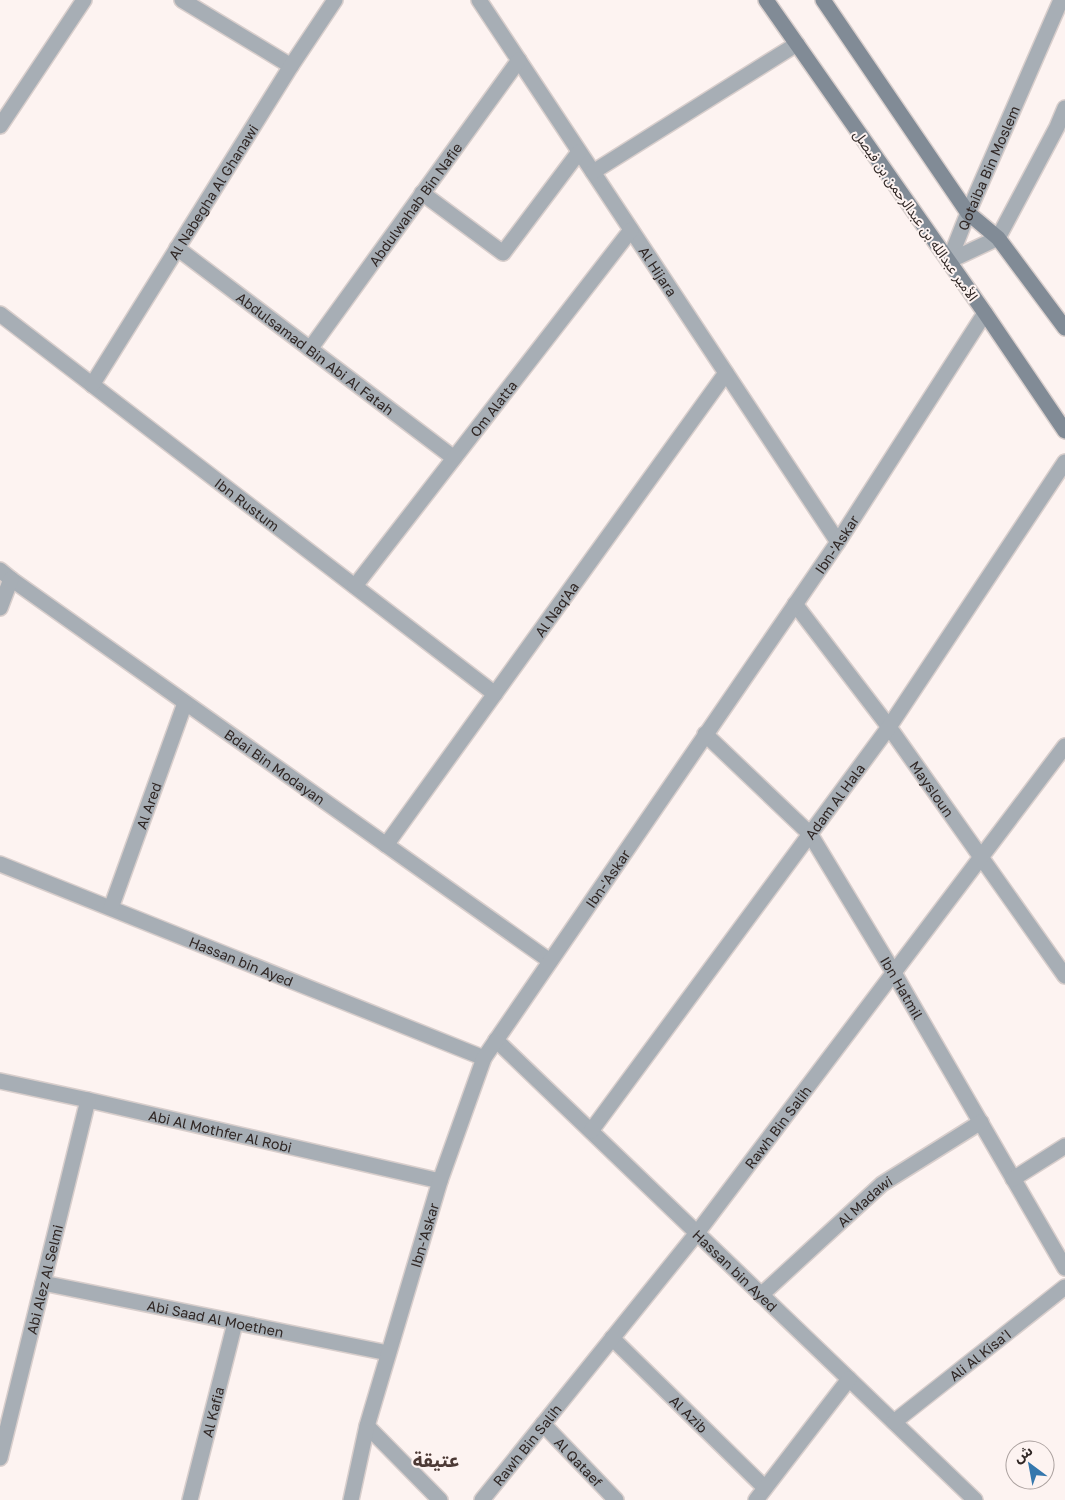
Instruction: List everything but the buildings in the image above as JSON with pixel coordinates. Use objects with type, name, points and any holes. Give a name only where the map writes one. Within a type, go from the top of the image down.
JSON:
[{"type":"main road","name":"الأمير عبدالله بن عبدالرحمن بن فيصل","points":[[766,0],[949,261],[1065,431]]},
{"type":"main road","points":[[823,0],[968,213],[998,238],[1065,328]]},
{"type":"street","points":[[0,126],[84,0]]},
{"type":"street","points":[[182,0],[291,66]]},
{"type":"street","name":"Al Nabegha Al Ghanawi","points":[[92,385],[291,66],[335,0]]},
{"type":"street","name":"Al Hijara","points":[[478,0],[838,542]]},
{"type":"street","name":"Qotaiba Bin Moslem","points":[[949,261],[1061,0]]},
{"type":"street","points":[[593,172],[797,44]]},
{"type":"street","name":"Abdulwahab Bin Nafie","points":[[310,348],[519,60]]},
{"type":"street","points":[[998,238],[1061,130],[1065,108]]},
{"type":"street","points":[[422,193],[503,253],[579,152]]},
{"type":"street","name":"Om Alatta","points":[[355,586],[631,230]]},
{"type":"street","name":"Qotaiba Bin Moslem","points":[[949,261],[998,238]]},
{"type":"street","name":"Abdulsamad Bin Abi Al Fatah","points":[[177,248],[454,458]]},
{"type":"street","name":"Ibn-'Askar","points":[[351,1500],[367,1426],[440,1181],[484,1058],[838,542],[985,313]]},
{"type":"street","name":"Ibn Rustum","points":[[0,314],[495,694]]},
{"type":"street","name":"Al Naq'Aa","points":[[386,845],[726,373]]},
{"type":"street","name":"Adam Al Hala","points":[[591,1131],[889,727],[1065,462]]},
{"type":"street","points":[[0,608],[5,575]]},
{"type":"street","name":"Bdai Bin Modayan","points":[[5,575],[550,961]]},
{"type":"street","name":"Maysloun","points":[[795,604],[889,727],[1065,976]]},
{"type":"street","name":"Al Ared","points":[[111,908],[185,703]]},
{"type":"street","name":"Ibn Hatmil","points":[[705,734],[810,834],[894,973],[1065,1268]]},
{"type":"street","name":"Rawh Bin Salih","points":[[482,1500],[697,1233],[1065,746]]},
{"type":"street","name":"Hassan bin Ayed","points":[[0,864],[484,1058]]},
{"type":"street","name":"Hassan bin Ayed","points":[[496,1040],[975,1500]]},
{"type":"street","name":"Abi Al Mothfer Al Robi","points":[[0,1081],[440,1181]]},
{"type":"street","name":"Abi Alez Al Selmi","points":[[0,1458],[88,1100]]},
{"type":"street","name":"Al Madawi","points":[[761,1294],[882,1184],[981,1122]]},
{"type":"street","points":[[1013,1179],[1065,1146]]},
{"type":"street","name":"Abi Saad Al Moethen","points":[[43,1283],[388,1354]]},
{"type":"street","name":"Ali Al Kisa'I","points":[[894,1422],[1065,1287]]},
{"type":"street","name":"Al Kafia","points":[[190,1500],[235,1322]]},
{"type":"street","name":"Al Azib","points":[[612,1338],[761,1494]]},
{"type":"street","points":[[761,1494],[849,1379]]},
{"type":"street","name":"Al Qataef","points":[[543,1424],[616,1500]]},
{"type":"street","points":[[367,1426],[440,1500]]},
{"type":"district","name":"عتيقة","points":[[436,1459]]}]
